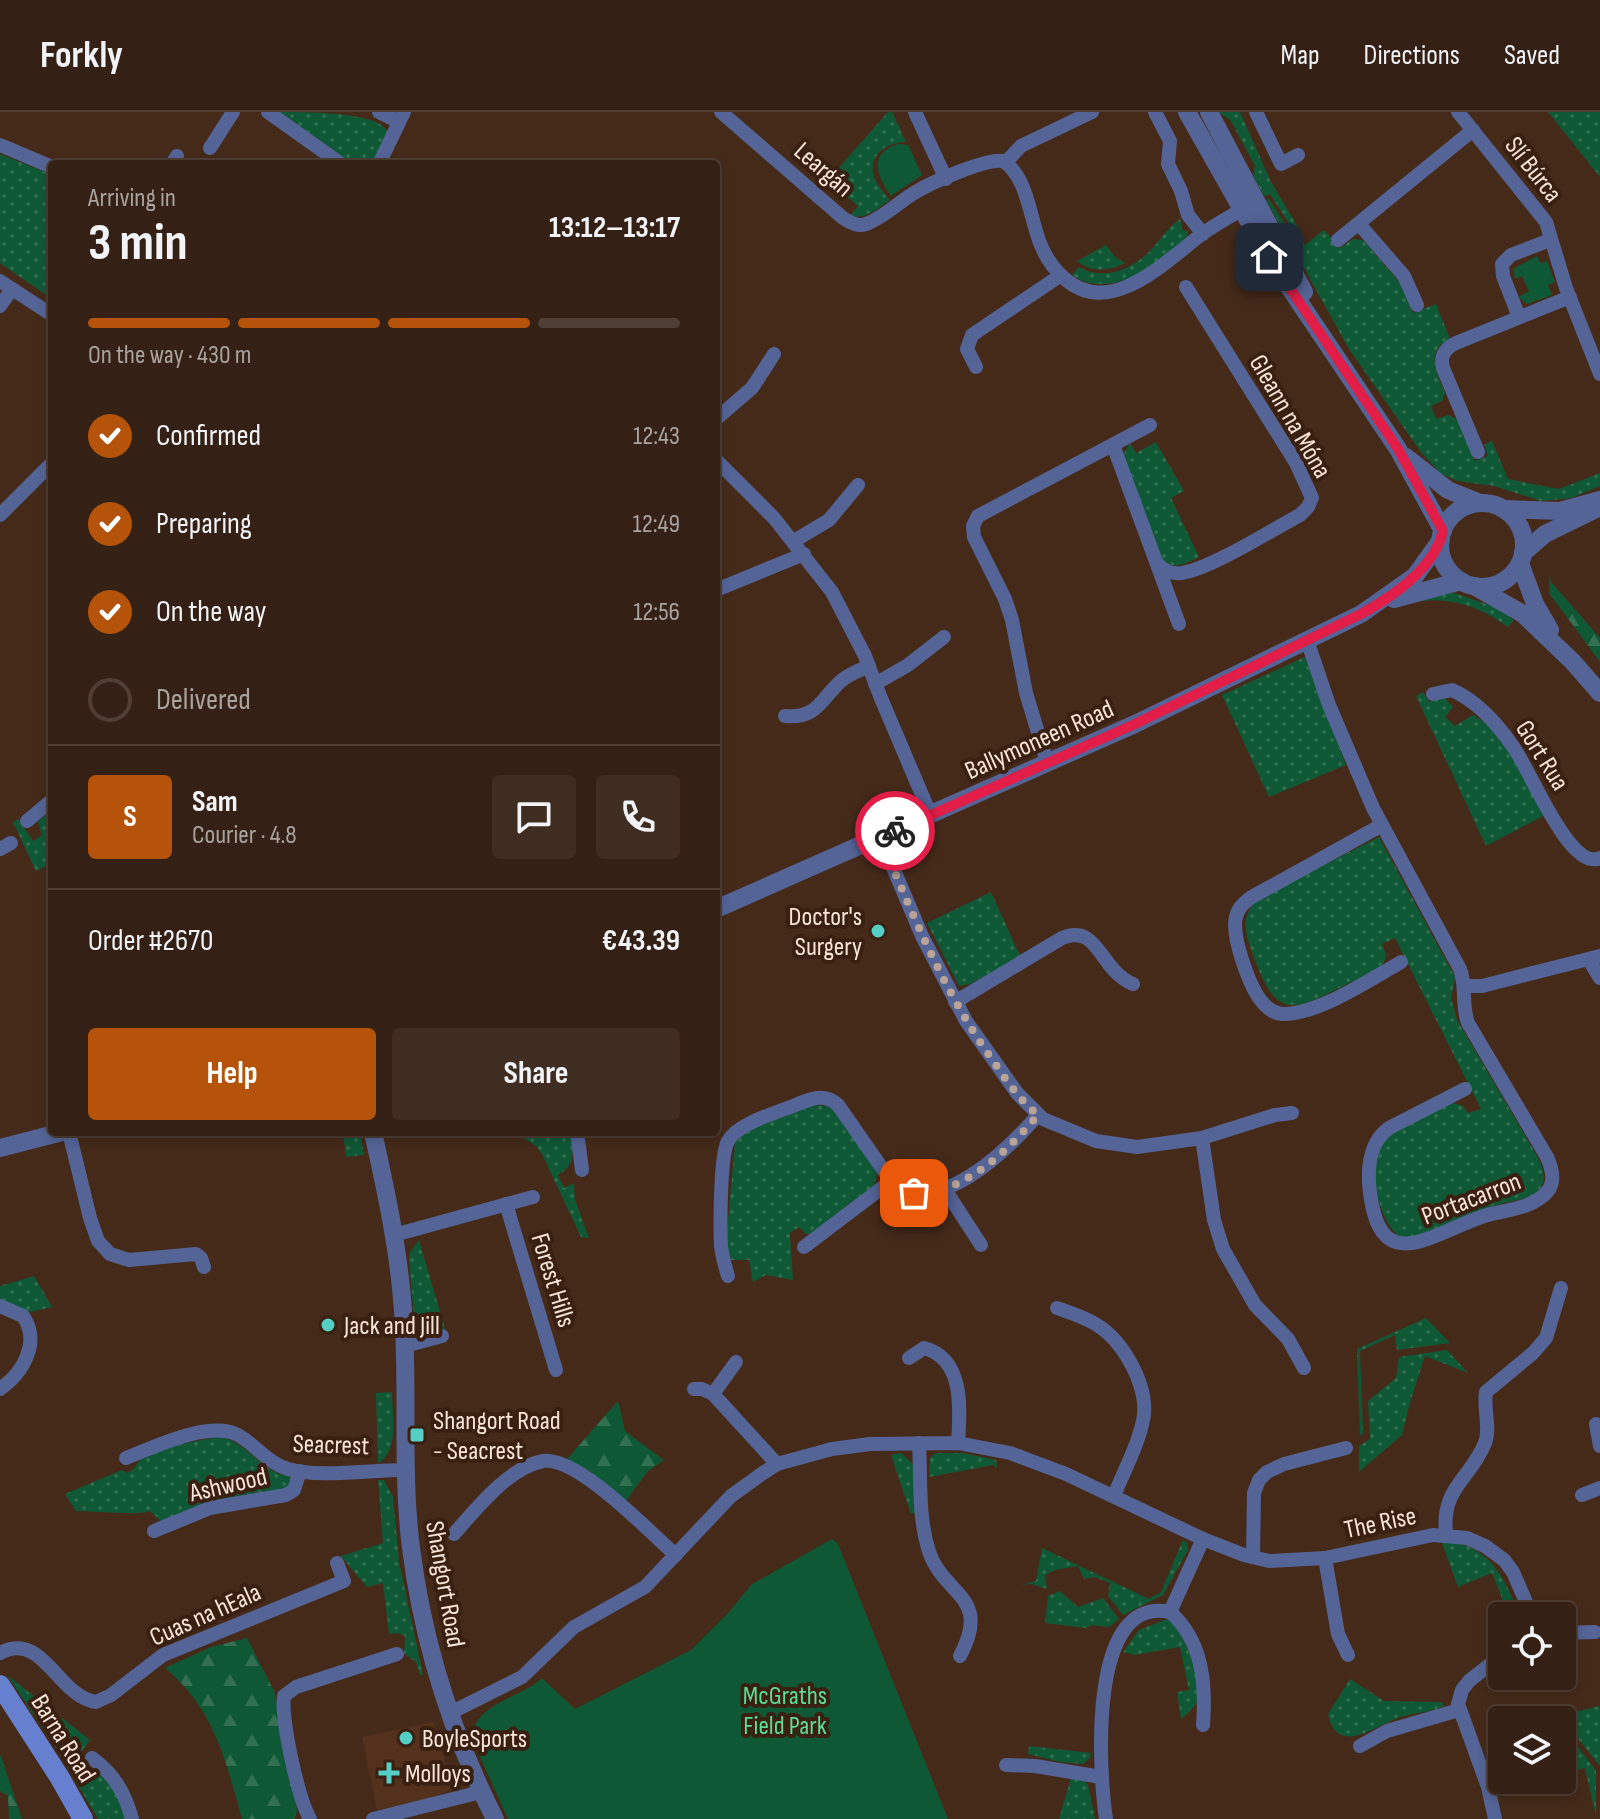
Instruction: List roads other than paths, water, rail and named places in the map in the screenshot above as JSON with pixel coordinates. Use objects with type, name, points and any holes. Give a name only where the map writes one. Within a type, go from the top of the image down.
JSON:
[{"type":"main road","name":"Barna Road","points":[[0,1685],[83,1819]]},
{"type":"street","points":[[210,148],[233,112]]},
{"type":"street","points":[[268,112],[335,160]]},
{"type":"street","points":[[379,112],[401,117],[381,160]]},
{"type":"street","name":"Leargán","points":[[721,112],[843,218],[855,224],[868,223],[918,190],[989,160],[1006,162],[1021,146],[1092,112]]},
{"type":"street","points":[[915,112],[946,179]]},
{"type":"street","points":[[1155,112],[1170,141],[1168,164],[1188,215],[1203,234]]},
{"type":"street","points":[[1187,112],[1249,205]]},
{"type":"street","points":[[1209,112],[1269,257],[1398,449],[1442,536],[1446,564],[1466,583],[1523,614],[1600,693]]},
{"type":"street","points":[[1256,112],[1281,164],[1298,155]]},
{"type":"street","name":"Slí Búrca","points":[[1458,112],[1541,216],[1600,374]]},
{"type":"street","name":"Slí Búrca","points":[[1338,240],[1473,130]]},
{"type":"street","points":[[0,145],[48,165]]},
{"type":"street","points":[[1006,162],[1023,189],[1043,251],[1061,275],[1075,286],[1091,292],[1118,289],[1154,272],[1203,234],[1249,205]]},
{"type":"street","points":[[1359,224],[1404,276],[1417,305]]},
{"type":"street","name":"Slí Búrca","points":[[1519,317],[1503,276],[1502,264],[1511,255],[1550,240]]},
{"type":"street","points":[[976,367],[967,349],[972,335],[1061,275]]},
{"type":"street","points":[[0,306],[6,285],[48,312]]},
{"type":"street","name":"Gleann na Móna","points":[[1159,565],[1163,570],[1176,573],[1205,566],[1300,515],[1312,498],[1296,463],[1186,287]]},
{"type":"street","points":[[1478,452],[1443,368],[1442,355],[1449,346],[1570,297]]},
{"type":"street","points":[[720,416],[752,388],[774,354]]},
{"type":"street","points":[[1047,762],[1026,693],[1012,620],[974,537],[973,526],[978,516],[1150,425]]},
{"type":"street","points":[[1113,445],[1179,624]]},
{"type":"street","points":[[1398,449],[1448,490],[1503,509],[1560,511],[1600,500]]},
{"type":"street","points":[[720,464],[740,481],[799,548],[843,610],[931,816]]},
{"type":"street","points":[[0,515],[48,467]]},
{"type":"street","points":[[720,588],[799,548],[829,520],[858,485]]},
{"type":"street","points":[[1442,536],[1458,511],[1480,503]]},
{"type":"street","points":[[1466,583],[1490,586],[1499,583],[1509,577],[1545,534],[1600,507]]},
{"type":"street","points":[[1503,509],[1519,524],[1527,587],[1539,613],[1573,662]]},
{"type":"street","name":"Ballymoneen Road","points":[[1378,605],[1418,573],[1442,536]]},
{"type":"street","name":"Ballymoneen Road","points":[[720,907],[1135,724],[1378,605],[1422,590],[1466,583]]},
{"type":"street","points":[[875,684],[908,665],[944,637]]},
{"type":"street","name":"Portacarron","points":[[1307,640],[1329,705],[1382,825],[1460,969],[1465,986],[1462,1005],[1468,1023],[1547,1157],[1552,1181],[1545,1193],[1527,1204],[1479,1218],[1420,1243],[1397,1243],[1385,1234],[1373,1204],[1369,1171],[1373,1148],[1381,1133],[1465,1089]]},
{"type":"street","points":[[785,716],[801,718],[841,682],[869,666]]},
{"type":"street","name":"Gort Rua","points":[[1433,694],[1452,690],[1480,710],[1516,750],[1572,847],[1587,860],[1600,858]]},
{"type":"street","points":[[27,821],[48,803]]},
{"type":"street","points":[[1382,825],[1250,898],[1239,907],[1235,919],[1237,938],[1262,1002],[1281,1014],[1301,1012],[1401,962]]},
{"type":"street","points":[[880,837],[922,936],[955,1002],[1000,1071],[1038,1115],[1086,1137],[1119,1146],[1151,1147],[1202,1138],[1275,1115],[1292,1113]]},
{"type":"street","points":[[955,1002],[1062,938],[1076,934],[1087,937],[1117,976],[1133,984]]},
{"type":"street","points":[[1465,986],[1482,986],[1594,958],[1600,978]]},
{"type":"street","points":[[728,1276],[720,1227],[725,1154],[729,1139],[749,1124],[812,1098],[829,1098],[838,1105],[891,1181],[902,1190],[914,1193],[944,1188],[987,1165],[1038,1115]]},
{"type":"street","points":[[0,1148],[48,1136]]},
{"type":"street","points":[[70,1136],[90,1218],[98,1241],[110,1254],[129,1260],[196,1254],[204,1267]]},
{"type":"street","name":"Shangort Road","points":[[374,1136],[394,1235],[405,1346],[404,1470],[415,1582],[433,1659],[450,1713],[495,1819]]},
{"type":"street","points":[[578,1136],[582,1170]]},
{"type":"street","points":[[1202,1138],[1214,1220],[1223,1249],[1255,1305],[1292,1344],[1304,1368]]},
{"type":"street","points":[[804,1247],[891,1181]]},
{"type":"street","points":[[944,1188],[981,1245]]},
{"type":"street","name":"Forest Hills","points":[[394,1235],[533,1197]]},
{"type":"street","name":"Forest Hills","points":[[506,1204],[556,1370]]},
{"type":"street","name":"The Rise","points":[[1446,1534],[1444,1515],[1448,1501],[1487,1437],[1486,1392],[1533,1353],[1546,1338],[1561,1288]]},
{"type":"street","points":[[0,1306],[23,1316],[30,1337],[27,1355],[17,1377],[0,1389]]},
{"type":"street","points":[[1057,1308],[1096,1324],[1112,1337],[1127,1359],[1143,1396],[1141,1425],[1114,1496]]},
{"type":"street","points":[[405,1346],[442,1336]]},
{"type":"street","points":[[909,1358],[924,1348],[937,1351],[948,1366],[961,1399],[958,1443]]},
{"type":"street","points":[[713,1394],[736,1362]]},
{"type":"street","points":[[450,1713],[522,1677],[574,1627],[645,1587],[731,1496],[777,1464],[713,1394],[694,1389]]},
{"type":"street","points":[[1596,1424],[1600,1446]]},
{"type":"street","name":"Seacrest","points":[[126,1458],[176,1439],[201,1433],[227,1432],[238,1436],[275,1464],[300,1471],[404,1470]]},
{"type":"street","points":[[919,1443],[927,1546],[936,1565],[965,1600],[971,1617],[970,1637],[960,1656]]},
{"type":"street","name":"The Rise","points":[[777,1464],[832,1449],[870,1444],[958,1443],[987,1448],[1036,1462],[1203,1539],[1253,1557],[1287,1562],[1325,1558],[1446,1534],[1474,1540],[1497,1554],[1513,1572],[1526,1602]]},
{"type":"street","points":[[1253,1557],[1254,1488],[1259,1480],[1267,1472],[1284,1464],[1346,1448]]},
{"type":"street","points":[[454,1534],[486,1496],[533,1464],[549,1461],[559,1462],[589,1478],[676,1555]]},
{"type":"street","name":"Ashwood","points":[[154,1531],[210,1508],[286,1495],[294,1490],[300,1471]]},
{"type":"street","points":[[1582,1495],[1600,1488]]},
{"type":"street","points":[[1170,1612],[1203,1539]]},
{"type":"street","name":"The Rise","points":[[1325,1558],[1338,1634],[1348,1655]]},
{"type":"street","name":"Cuas na hEala","points":[[0,1653],[24,1647],[78,1695],[96,1702],[111,1695],[163,1655],[344,1581],[337,1563]]},
{"type":"street","points":[[1106,1819],[1101,1777],[1106,1687],[1118,1635],[1140,1617],[1159,1611],[1170,1612],[1185,1630],[1200,1661],[1205,1688],[1203,1725]]},
{"type":"street","points":[[1576,1633],[1595,1632]]},
{"type":"street","points":[[308,1818],[287,1733],[284,1696],[296,1687],[397,1654]]},
{"type":"street","points":[[1488,1665],[1462,1690],[1458,1699],[1459,1710],[1488,1787],[1495,1819]]},
{"type":"street","points":[[1360,1746],[1387,1731],[1459,1710]]},
{"type":"street","name":"Barna Road","points":[[92,1758],[105,1767],[117,1782],[132,1819]]},
{"type":"street","points":[[1006,1765],[1035,1766],[1101,1777]]},
{"type":"street","points":[[373,1819],[396,1816],[481,1792]]},
{"type":"place","name":"Doctor's Surgery","points":[[878,931]]},
{"type":"place","name":"Jack and Jill","points":[[328,1325]]},
{"type":"place","name":"Shangort Road - Seacrest","points":[[417,1435]]},
{"type":"place","name":"BoyleSports","points":[[406,1738]]},
{"type":"place","name":"Molloys","points":[[389,1773]]},
{"type":"park label","name":"McGraths Field Park","points":[[785,1710]]}]
